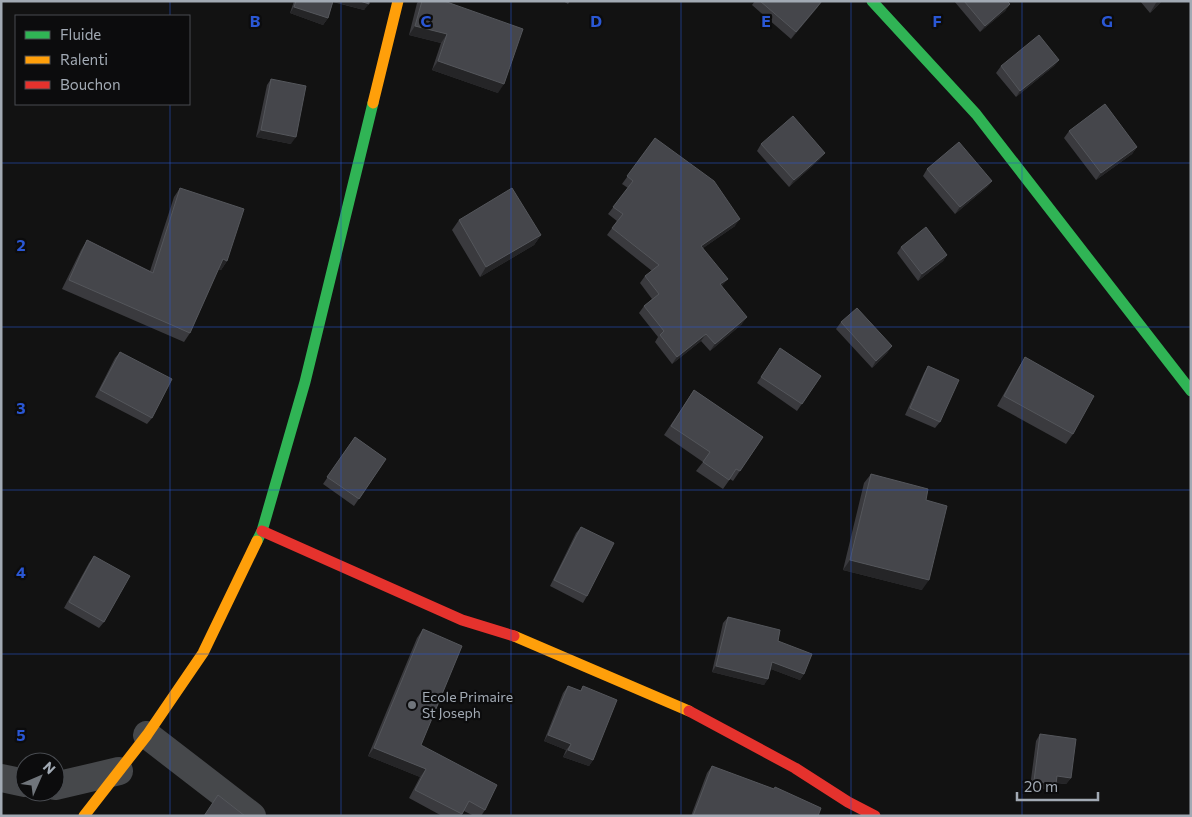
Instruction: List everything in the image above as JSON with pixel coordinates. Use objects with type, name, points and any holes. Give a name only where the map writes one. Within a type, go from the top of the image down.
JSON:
[{"type":"street","points":[[84,816],[148,735],[203,653],[262,531],[304,382],[398,1]]},
{"type":"street","points":[[872,1],[976,114],[1191,391]]},
{"type":"street","points":[[262,531],[453,616],[542,648],[684,710],[795,768],[848,802],[875,816]]},
{"type":"street","points":[[148,735],[252,816]]},
{"type":"street","points":[[65,784],[119,771]]},
{"type":"street","points":[[1,778],[15,781]]},
{"type":"building","points":[[296,1],[333,1],[328,18],[294,7]]},
{"type":"building","points":[[422,1],[444,1],[523,29],[504,84],[438,61],[447,34],[415,26]]},
{"type":"building","points":[[760,1],[822,1],[796,32]]},
{"type":"building","points":[[964,1],[1007,1],[1010,4],[985,26]]},
{"type":"building","points":[[1039,35],[1059,60],[1020,91],[1001,66]]},
{"type":"building","points":[[271,79],[306,86],[296,137],[261,130]]},
{"type":"building","points":[[1105,104],[1137,147],[1101,173],[1069,131]]},
{"type":"building","points":[[793,116],[825,153],[794,180],[761,144]]},
{"type":"building","points":[[655,138],[714,181],[740,219],[701,246],[728,279],[720,284],[747,317],[715,344],[706,334],[677,357],[660,335],[664,331],[644,306],[659,294],[645,276],[659,265],[612,228],[623,214],[613,207],[633,181],[627,176]]},
{"type":"building","points":[[959,142],[992,181],[960,207],[927,169]]},
{"type":"building","points":[[180,188],[244,209],[227,261],[223,259],[190,333],[69,280],[87,240],[153,273]]},
{"type":"building","points":[[512,188],[541,235],[486,267],[459,220]]},
{"type":"building","points":[[926,227],[947,255],[922,274],[901,247]]},
{"type":"building","points":[[857,308],[892,346],[876,361],[841,322]]},
{"type":"building","points":[[780,348],[821,376],[802,404],[761,377]]},
{"type":"building","points":[[120,352],[172,379],[152,418],[100,390]]},
{"type":"building","points":[[1025,357],[1094,396],[1073,434],[1004,396]]},
{"type":"building","points":[[928,366],[959,380],[940,422],[910,408]]},
{"type":"building","points":[[694,390],[763,437],[740,471],[736,469],[729,480],[703,462],[710,452],[671,426]]},
{"type":"building","points":[[355,437],[386,459],[359,499],[327,477]]},
{"type":"building","points":[[871,474],[928,489],[926,500],[947,506],[929,580],[850,560]]},
{"type":"building","points":[[581,527],[614,543],[587,596],[554,580]]},
{"type":"building","points":[[94,556],[130,576],[104,622],[69,602]]},
{"type":"building","points":[[728,617],[780,630],[778,641],[812,654],[804,674],[772,662],[768,679],[716,666]]},
{"type":"building","points":[[423,629],[462,646],[421,745],[497,785],[485,810],[469,801],[462,814],[415,790],[426,769],[374,748]]},
{"type":"building","points":[[568,686],[581,691],[583,686],[617,700],[593,760],[568,750],[571,744],[548,735]]},
{"type":"building","points":[[1040,734],[1076,739],[1071,778],[1057,776],[1056,784],[1034,781]]},
{"type":"building","points":[[712,766],[774,789],[775,787],[821,808],[818,816],[693,816]]},
{"type":"building","points":[[218,795],[245,816],[204,816]]},
{"type":"traffic: fast","points":[[872,1],[976,114],[1191,391]]},
{"type":"traffic: fast","points":[[257,541],[262,531],[305,382],[373,103]]},
{"type":"traffic: slow","points":[[373,103],[398,1]]},
{"type":"traffic: slow","points":[[84,816],[147,735],[203,653],[257,541]]},
{"type":"traffic: slow","points":[[514,636],[689,711]]},
{"type":"traffic: jam","points":[[262,531],[462,620],[514,636]]},
{"type":"traffic: jam","points":[[689,711],[795,768],[848,802],[875,816]]},
{"type":"place","name":"Ecole Primaire St Joseph","points":[[412,705]]}]
